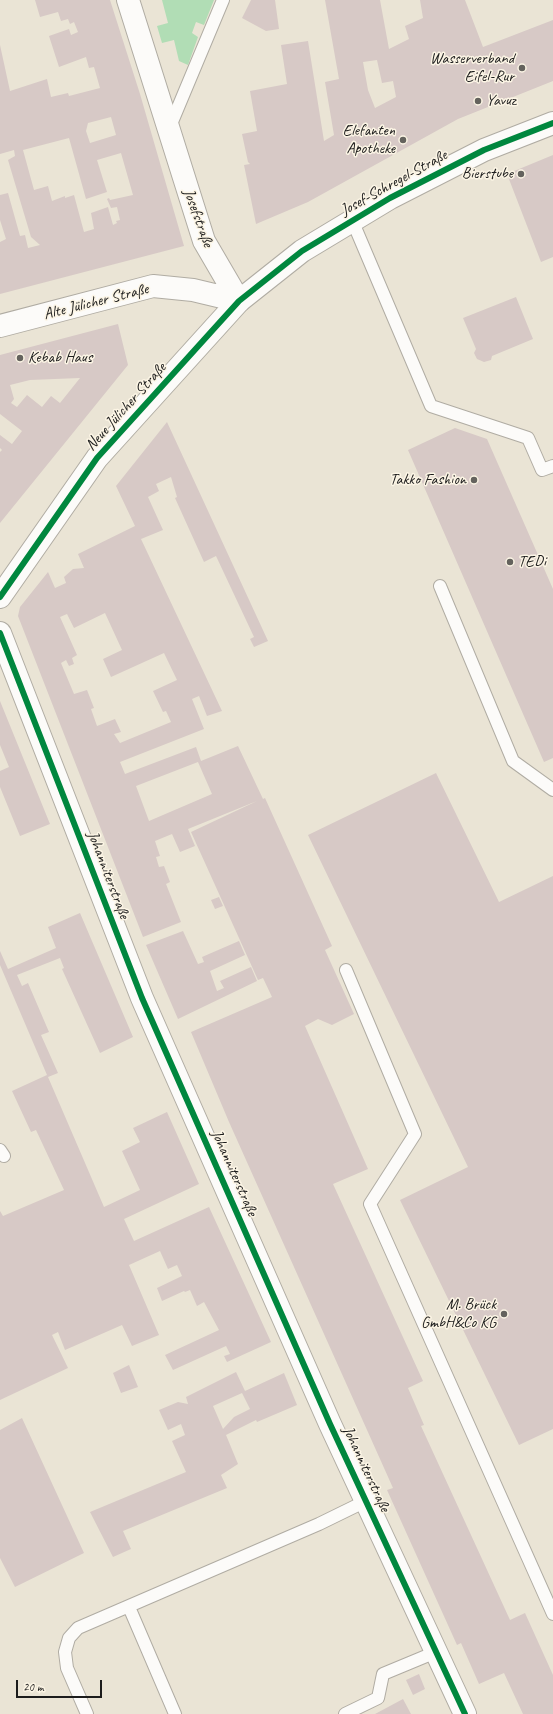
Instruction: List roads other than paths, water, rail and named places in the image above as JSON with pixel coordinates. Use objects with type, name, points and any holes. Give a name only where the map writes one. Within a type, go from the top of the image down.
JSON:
[{"type":"street","name":"Josefstraße","points":[[128,0],[204,241],[239,301]]},
{"type":"street","name":"Josef-Schregel-Straße","points":[[239,301],[302,251],[390,198],[484,150],[553,123]]},
{"type":"street","name":"Alte Jülicher Straße","points":[[0,326],[154,286],[194,290],[239,301]]},
{"type":"street","name":"Neue Jülicher Straße","points":[[0,597],[97,458],[239,301]]},
{"type":"street","name":"Johanniterstraße","points":[[0,633],[142,998],[330,1424],[465,1714]]},
{"type":"lane","points":[[169,130],[223,0]]},
{"type":"lane","points":[[352,220],[431,406],[528,438],[542,470],[553,466]]},
{"type":"lane","points":[[440,586],[513,761],[553,790]]},
{"type":"lane","points":[[346,970],[415,1134],[370,1204],[553,1614]]},
{"type":"lane","points":[[87,1714],[67,1668],[65,1652],[69,1638],[78,1628],[319,1524],[366,1501]]},
{"type":"lane","points":[[129,1607],[175,1714]]},
{"type":"lane","points":[[345,1714],[378,1698],[383,1674],[436,1652]]},
{"type":"place","name":"Wasserverband Eifel-Rur","points":[[522,68]]},
{"type":"place","name":"Yavuz","points":[[478,101]]},
{"type":"place","name":"Elefanten Apotheke","points":[[403,140]]},
{"type":"place","name":"Bierstube","points":[[521,174]]},
{"type":"place","name":"Kebab Haus","points":[[20,358]]},
{"type":"place","name":"Takko Fashion","points":[[474,480]]},
{"type":"place","name":"TEDi","points":[[510,562]]},
{"type":"place","name":"M. Brück GmbH&Co KG","points":[[504,1314]]}]
